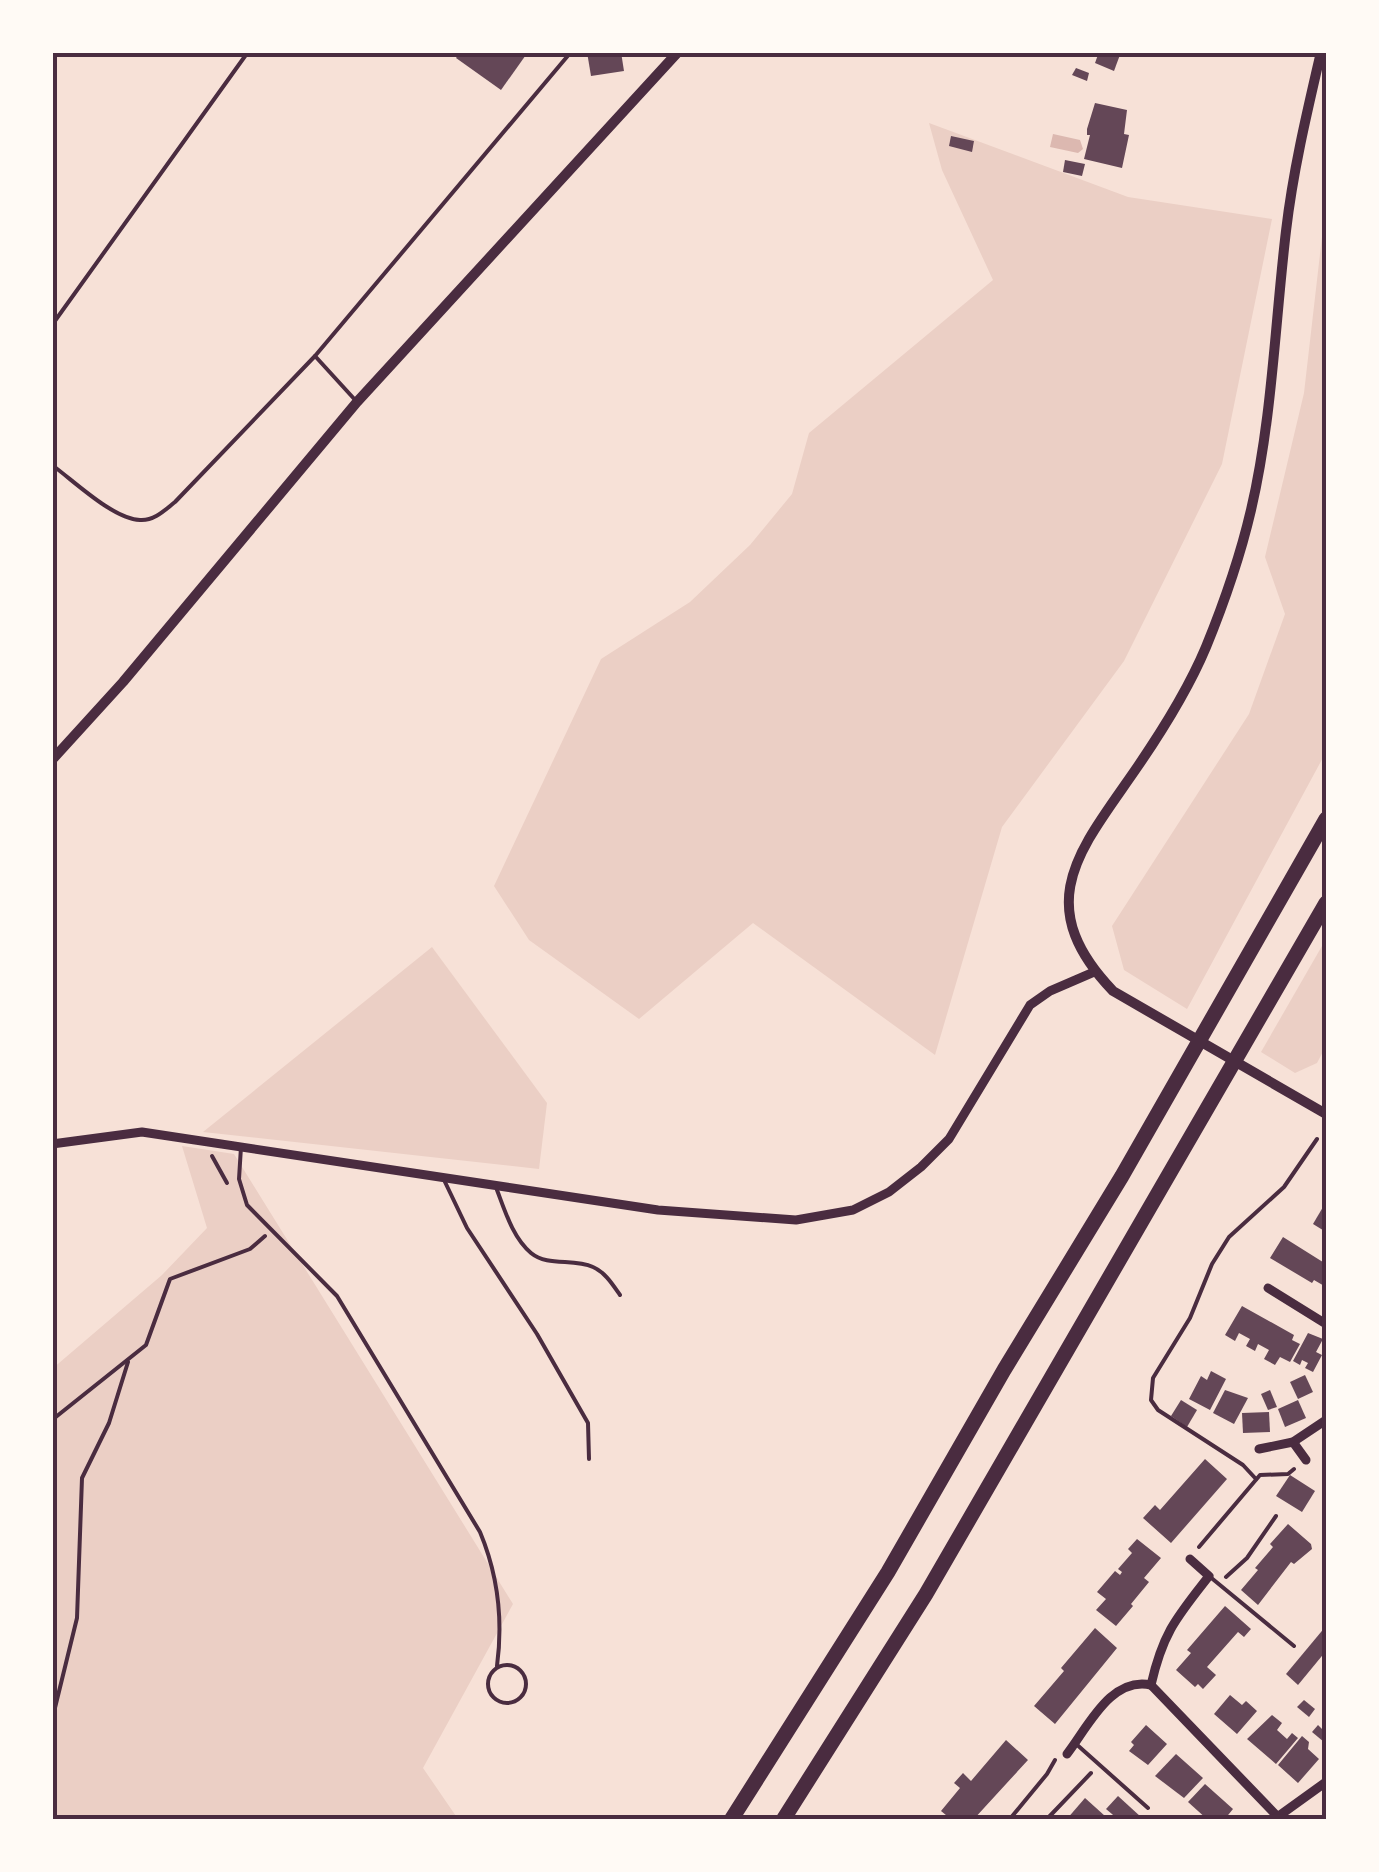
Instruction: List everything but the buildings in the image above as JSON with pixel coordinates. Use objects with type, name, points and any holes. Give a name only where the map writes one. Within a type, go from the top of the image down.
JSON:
[{"type":"highway","points":[[731,1820],[888,1572],[1122,1176],[1326,819]]},
{"type":"highway","points":[[783,1820],[926,1594],[1326,904]]},
{"type":"street","points":[[1322,52],[1304,124],[1286,227],[1252,508],[1228,593],[1176,708],[1088,836],[1073,872],[1069,905],[1074,940],[1094,972],[1113,992],[1326,1114]]},
{"type":"street","points":[[52,760],[123,682],[357,402],[673,54]]},
{"type":"street","points":[[52,1144],[142,1132],[658,1210],[796,1220],[853,1210],[890,1192],[949,1139],[1030,1005],[1050,991],[1094,972]]},
{"type":"street","points":[[1268,1288],[1326,1324]]},
{"type":"street","points":[[1259,1449],[1293,1442],[1326,1420]]},
{"type":"street","points":[[1293,1442],[1306,1460]]},
{"type":"street","points":[[1151,1685],[1160,1646],[1209,1576],[1190,1559]]},
{"type":"street","points":[[1067,1754],[1111,1696],[1138,1682],[1151,1685],[1276,1818],[1326,1782]]},
{"type":"lane","points":[[52,326],[248,52]]},
{"type":"lane","points":[[52,465],[108,507],[142,520],[157,516],[315,356],[571,52]]},
{"type":"lane","points":[[315,356],[357,402]]},
{"type":"lane","points":[[241,1147],[239,1179],[247,1205],[337,1296],[480,1532],[488,1552],[502,1627],[489,1690],[497,1700],[516,1701],[527,1686],[525,1676],[509,1664],[497,1666]]},
{"type":"lane","points":[[443,1178],[467,1228],[537,1334],[588,1423],[589,1460]]},
{"type":"lane","points":[[495,1185],[520,1241],[530,1252],[552,1262],[592,1267],[620,1295]]},
{"type":"lane","points":[[1209,1576],[1294,1646]]},
{"type":"lane","points":[[1076,1743],[1148,1808]]},
{"type":"path","points":[[1256,1479],[1243,1465],[1158,1410],[1151,1400],[1151,1390],[1159,1364],[1190,1318],[1212,1264],[1230,1237],[1284,1187],[1317,1139]]},
{"type":"path","points":[[207,1142],[218,1170],[234,1192]]},
{"type":"path","points":[[52,1420],[146,1345],[170,1279],[250,1249],[266,1235],[256,1225]]},
{"type":"path","points":[[52,1720],[77,1618],[82,1478],[109,1423],[130,1358]]},
{"type":"path","points":[[1190,1559],[1260,1475],[1288,1474],[1306,1460]]},
{"type":"path","points":[[1219,1584],[1248,1558],[1276,1516]]},
{"type":"path","points":[[1009,1820],[1047,1774],[1060,1749],[1067,1754]]},
{"type":"path","points":[[1046,1820],[1099,1764]]},
{"type":"shaded area","points":[[929,123],[1128,197],[1272,219],[1222,464],[1124,661],[1002,827],[935,1055],[753,923],[639,1019],[529,940],[494,886],[601,659],[690,602],[750,545],[792,494],[809,433],[993,280],[942,170]]},
{"type":"shaded area","points":[[1053,134],[1080,140],[1083,149],[1078,153],[1050,147]]},
{"type":"shaded area","points":[[1326,202],[1326,752],[1187,1009],[1124,970],[1112,926],[1249,714],[1285,614],[1265,557],[1304,393]]},
{"type":"shaded area","points":[[1326,939],[1326,1046],[1317,1063],[1295,1073],[1261,1052]]},
{"type":"shaded area","points":[[432,947],[547,1103],[539,1169],[203,1132]]},
{"type":"shaded area","points":[[182,1146],[234,1154],[513,1604],[423,1768],[458,1819],[53,1819],[52,1369],[162,1275],[207,1228]]}]
